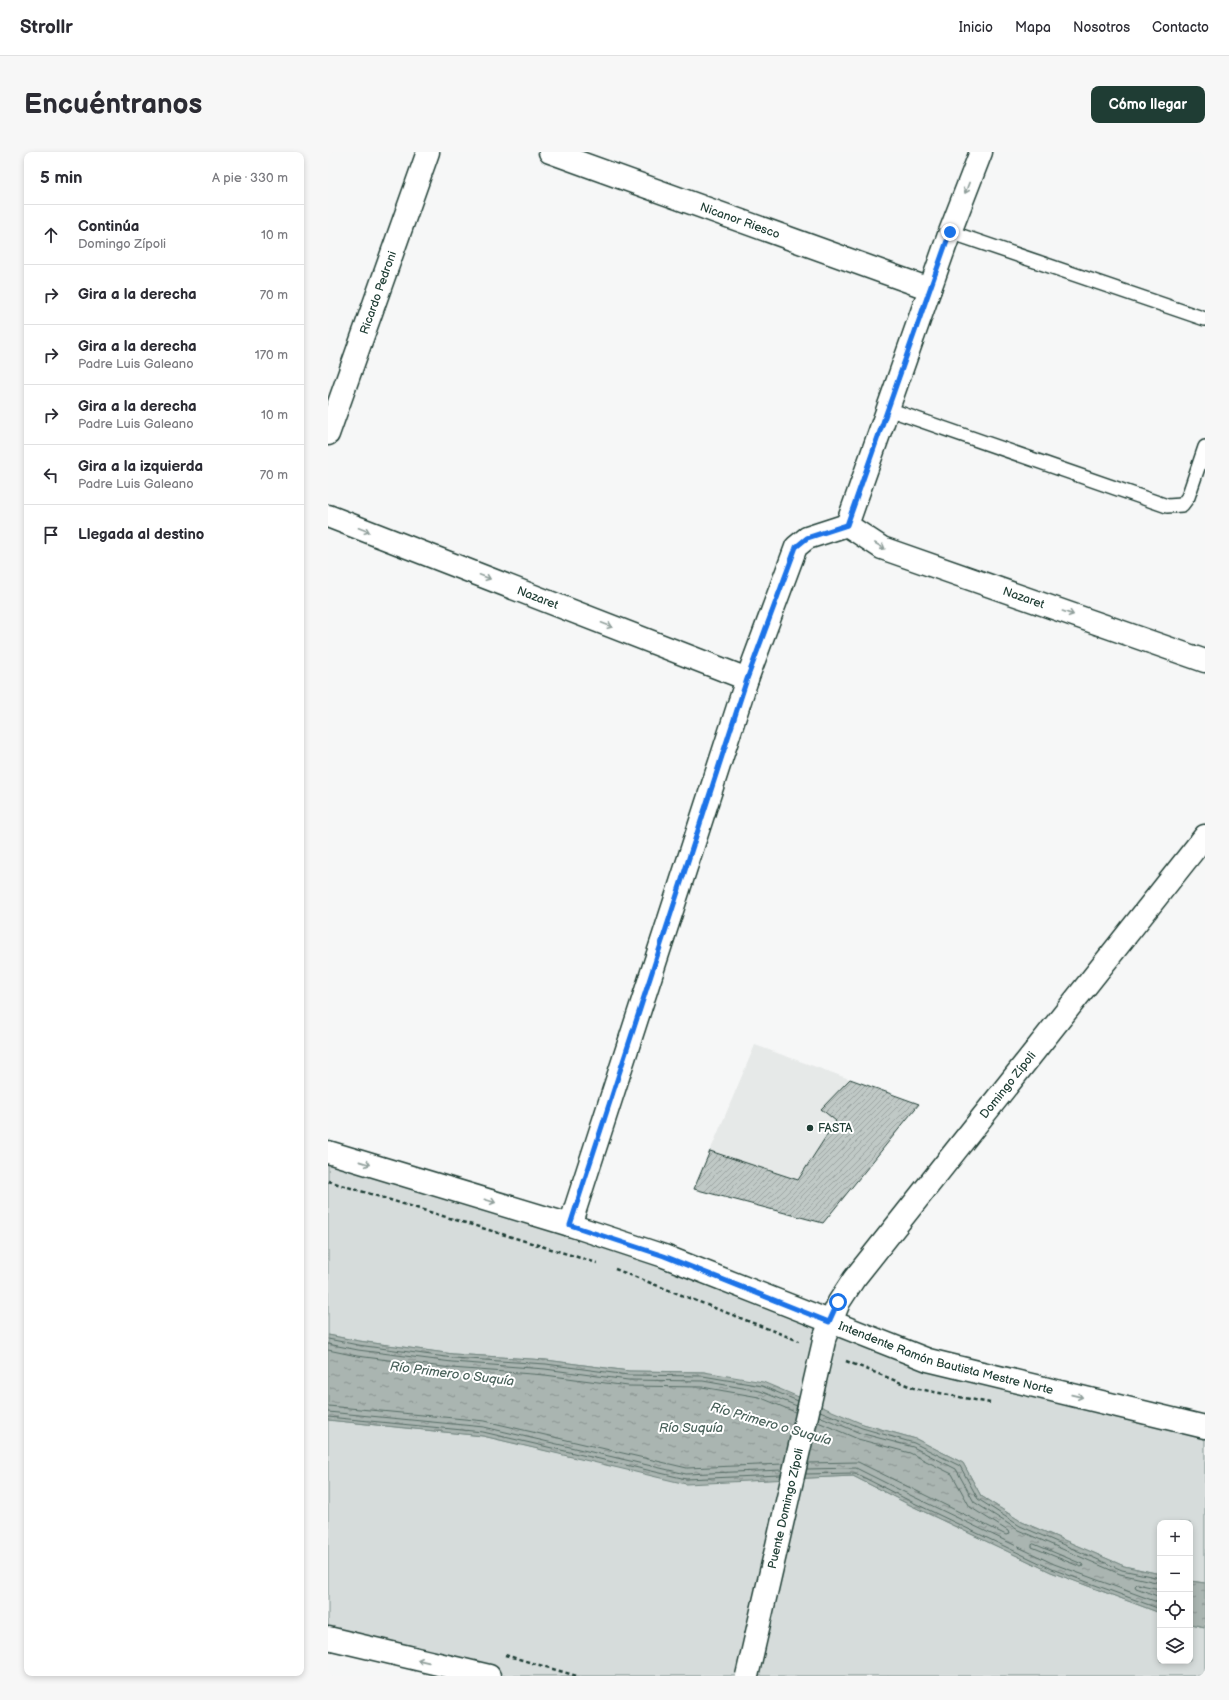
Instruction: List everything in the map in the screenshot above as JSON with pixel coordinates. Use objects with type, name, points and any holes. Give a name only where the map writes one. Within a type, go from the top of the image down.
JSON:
[{"type":"street","name":"Ricardo Pedroni","points":[[328,434],[428,152]]},
{"type":"street","name":"Nicanor Riesco","points":[[550,152],[930,289]]},
{"type":"street","points":[[570,1225],[747,679],[796,547],[807,538],[847,525],[950,232],[981,152]]},
{"type":"street","name":"Nazaret","points":[[328,516],[747,679]]},
{"type":"street","name":"Nazaret","points":[[847,525],[882,548],[1205,661]]},
{"type":"street","name":"Domingo Zípoli","points":[[826,1331],[838,1302],[854,1279],[1205,836]]},
{"type":"street","name":"Intendente Ramón Bautista Mestre Norte","points":[[328,1152],[570,1225],[664,1256],[826,1331],[928,1360],[1205,1427]]},
{"type":"street","name":"Puente Domingo Zípoli","points":[[747,1676],[826,1331]]},
{"type":"street","points":[[328,1638],[489,1676]]},
{"type":"lane","points":[[950,232],[1205,319]]},
{"type":"lane","points":[[888,409],[1167,506],[1182,505],[1188,497],[1205,447]]},
{"type":"shaded area","name":"FASTA","points":[[755,1045],[919,1104],[823,1223],[694,1189]]},
{"type":"shaded area","points":[[328,1152],[829,1322],[1205,1427],[1205,1583],[1193,1581],[1193,1520],[1157,1520],[1157,1573],[1124,1566],[1022,1522],[981,1496],[963,1463],[916,1439],[863,1424],[704,1372],[629,1371],[546,1360],[453,1354],[359,1341],[328,1335]]},
{"type":"shaded area","points":[[328,1420],[483,1436],[686,1483],[853,1476],[910,1505],[1051,1572],[1157,1612],[1157,1664],[1193,1664],[1193,1625],[1205,1627],[1205,1676],[489,1676],[328,1638]]},
{"type":"water","name":"Río Suquía","points":[[328,1335],[359,1341],[453,1354],[546,1360],[629,1371],[704,1372],[763,1382],[863,1424],[916,1439],[963,1463],[981,1496],[1022,1522],[1124,1566],[1157,1573],[1157,1612],[1051,1572],[910,1505],[853,1476],[686,1484],[483,1436],[328,1420]]},
{"type":"water","points":[[1193,1581],[1205,1583],[1205,1627],[1193,1625]]},
{"type":"building","name":"FASTA","points":[[850,1079],[919,1104],[823,1223],[694,1189],[710,1151],[798,1180],[836,1121],[821,1109]]},
{"type":"place","name":"FASTA","points":[[810,1128]]},
{"type":"route","points":[[838,1302],[829,1322],[664,1256],[570,1225],[628,1050],[747,679],[796,547],[807,538],[847,525],[950,232]]},
{"type":"water label","name":"Río Primero o Suquía","points":[[452,1374]]},
{"type":"water label","name":"Río Primero o Suquía","points":[[771,1424]]}]
